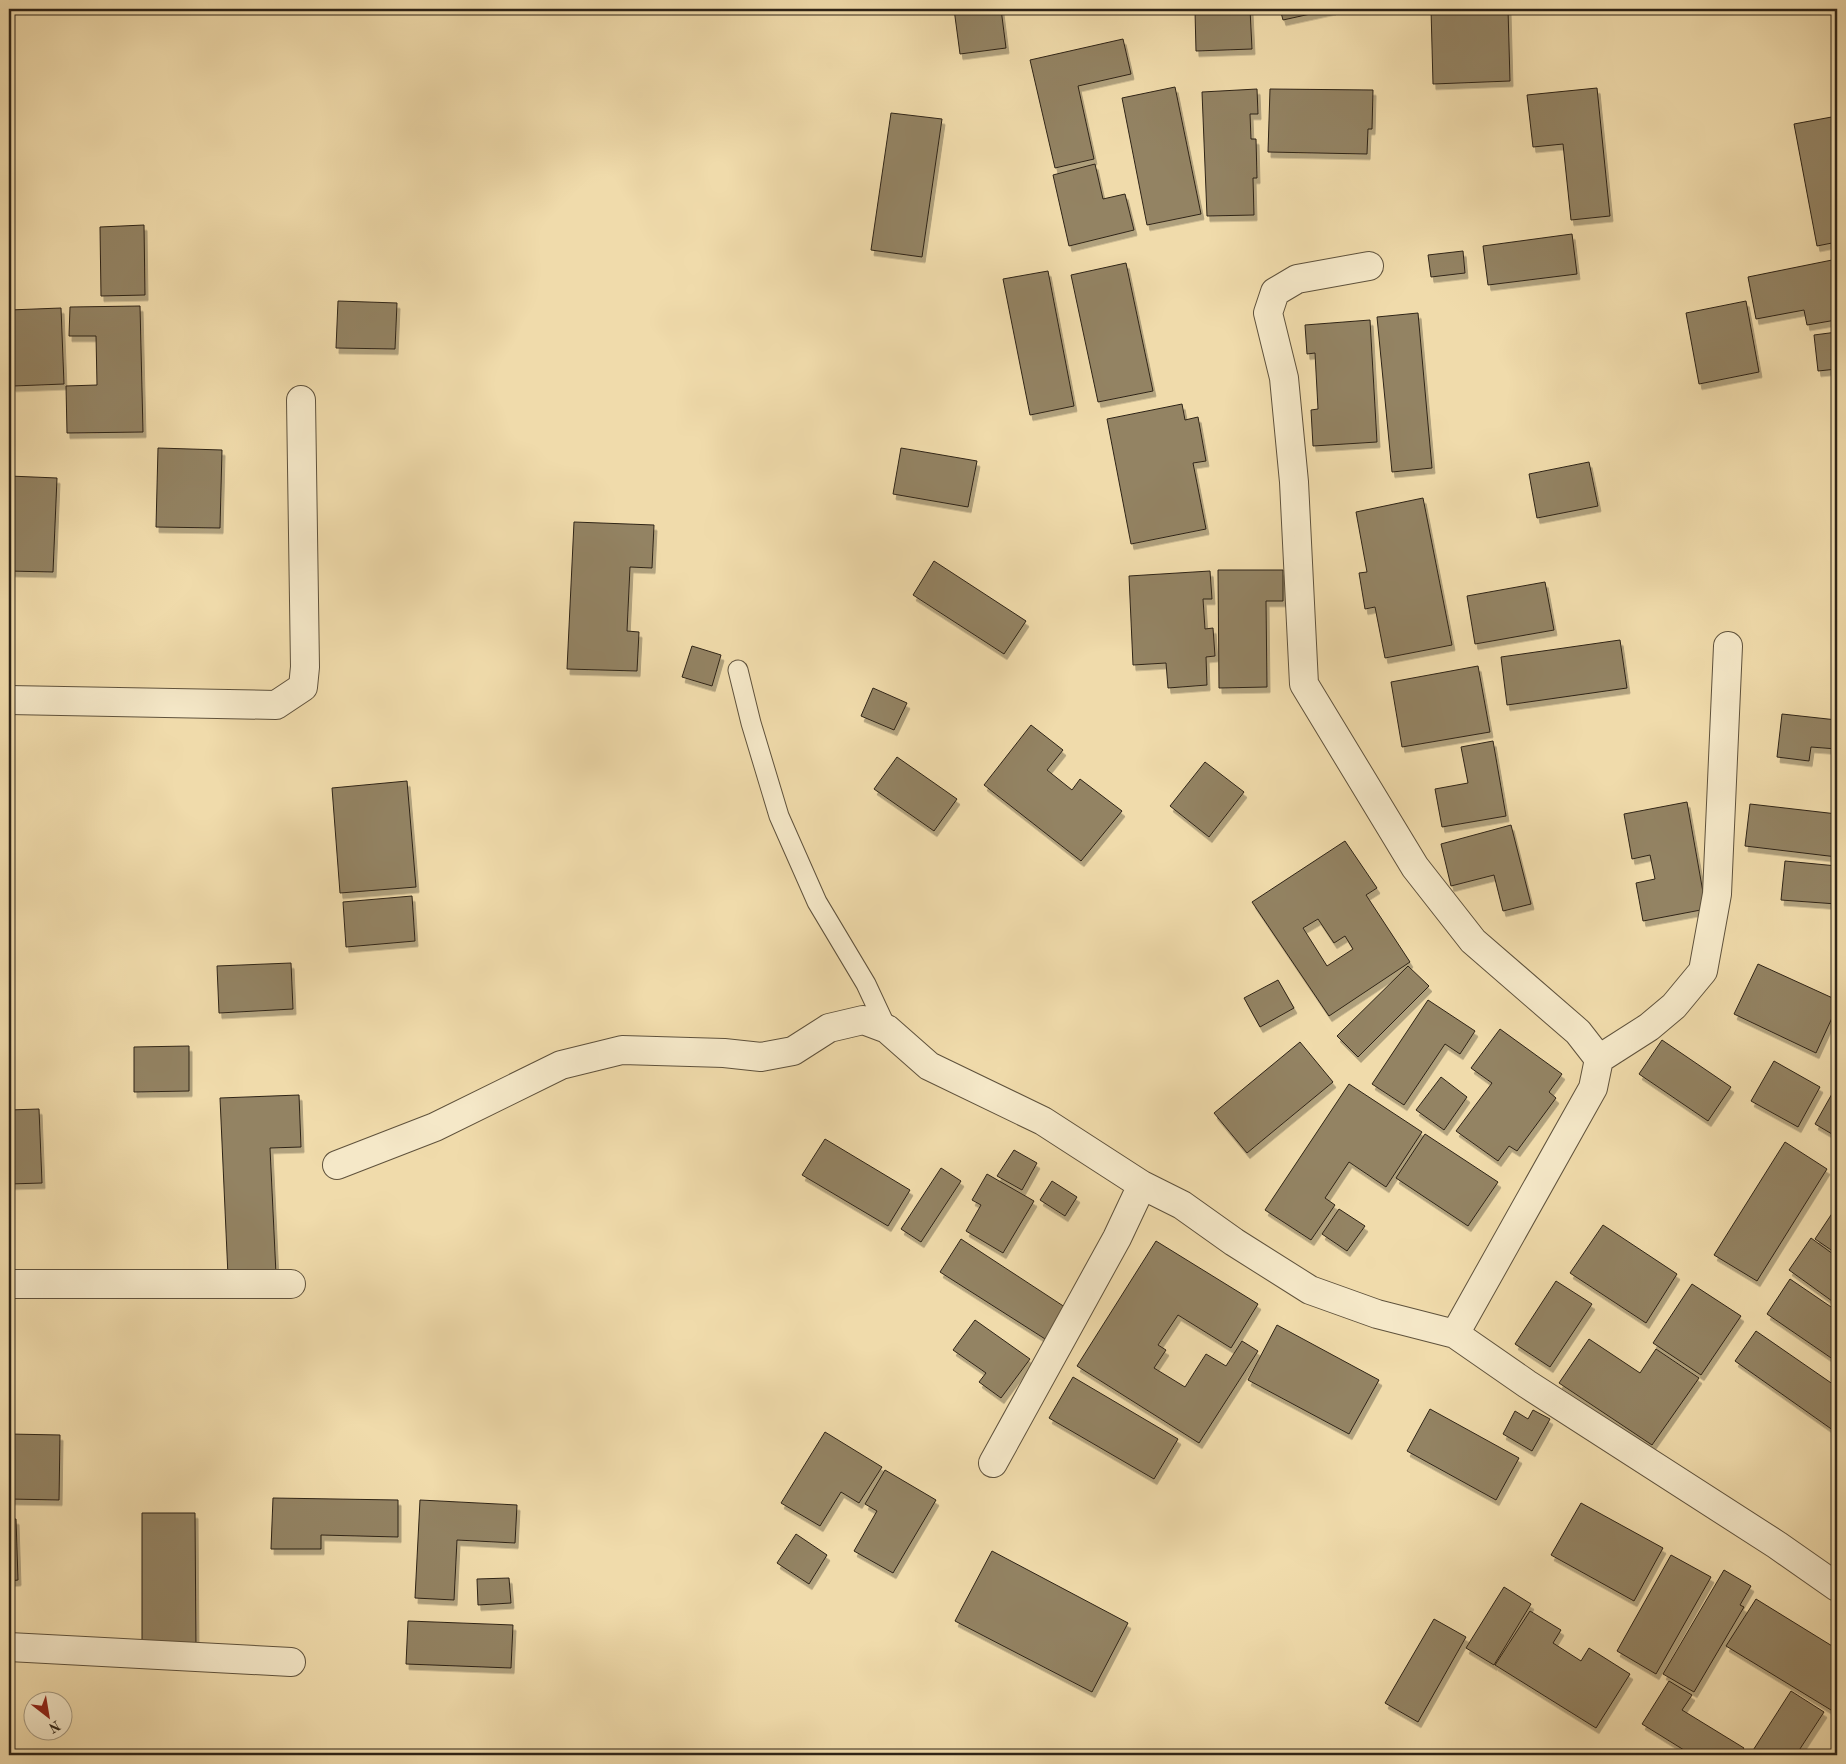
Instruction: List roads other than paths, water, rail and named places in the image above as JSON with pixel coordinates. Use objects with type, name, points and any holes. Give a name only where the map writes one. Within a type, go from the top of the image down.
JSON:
[{"type":"street","points":[[1369,266],[1297,279],[1275,292],[1268,313],[1285,388],[1294,482],[1304,684],[1415,867],[1473,941],[1578,1032],[1600,1059]]},
{"type":"street","points":[[9,700],[276,706],[303,687],[305,667],[301,400]]},
{"type":"street","points":[[1455,1334],[1593,1088],[1600,1059],[1649,1027],[1674,1006],[1703,971],[1717,894],[1728,646]]},
{"type":"street","points":[[337,1165],[435,1127],[561,1066],[622,1050],[724,1053],[761,1057],[793,1051],[829,1028],[863,1020],[887,1029],[929,1066],[1043,1121],[1142,1186],[1182,1205],[1234,1242],[1310,1290],[1377,1314],[1455,1334],[1527,1384],[1777,1545],[1837,1587]]},
{"type":"street","points":[[993,1463],[1117,1238],[1142,1186]]},
{"type":"street","points":[[9,1284],[291,1284]]},
{"type":"street","points":[[9,1647],[291,1662]]},
{"type":"lane","points":[[738,670],[751,723],[779,816],[817,902],[866,984],[887,1029]]}]
